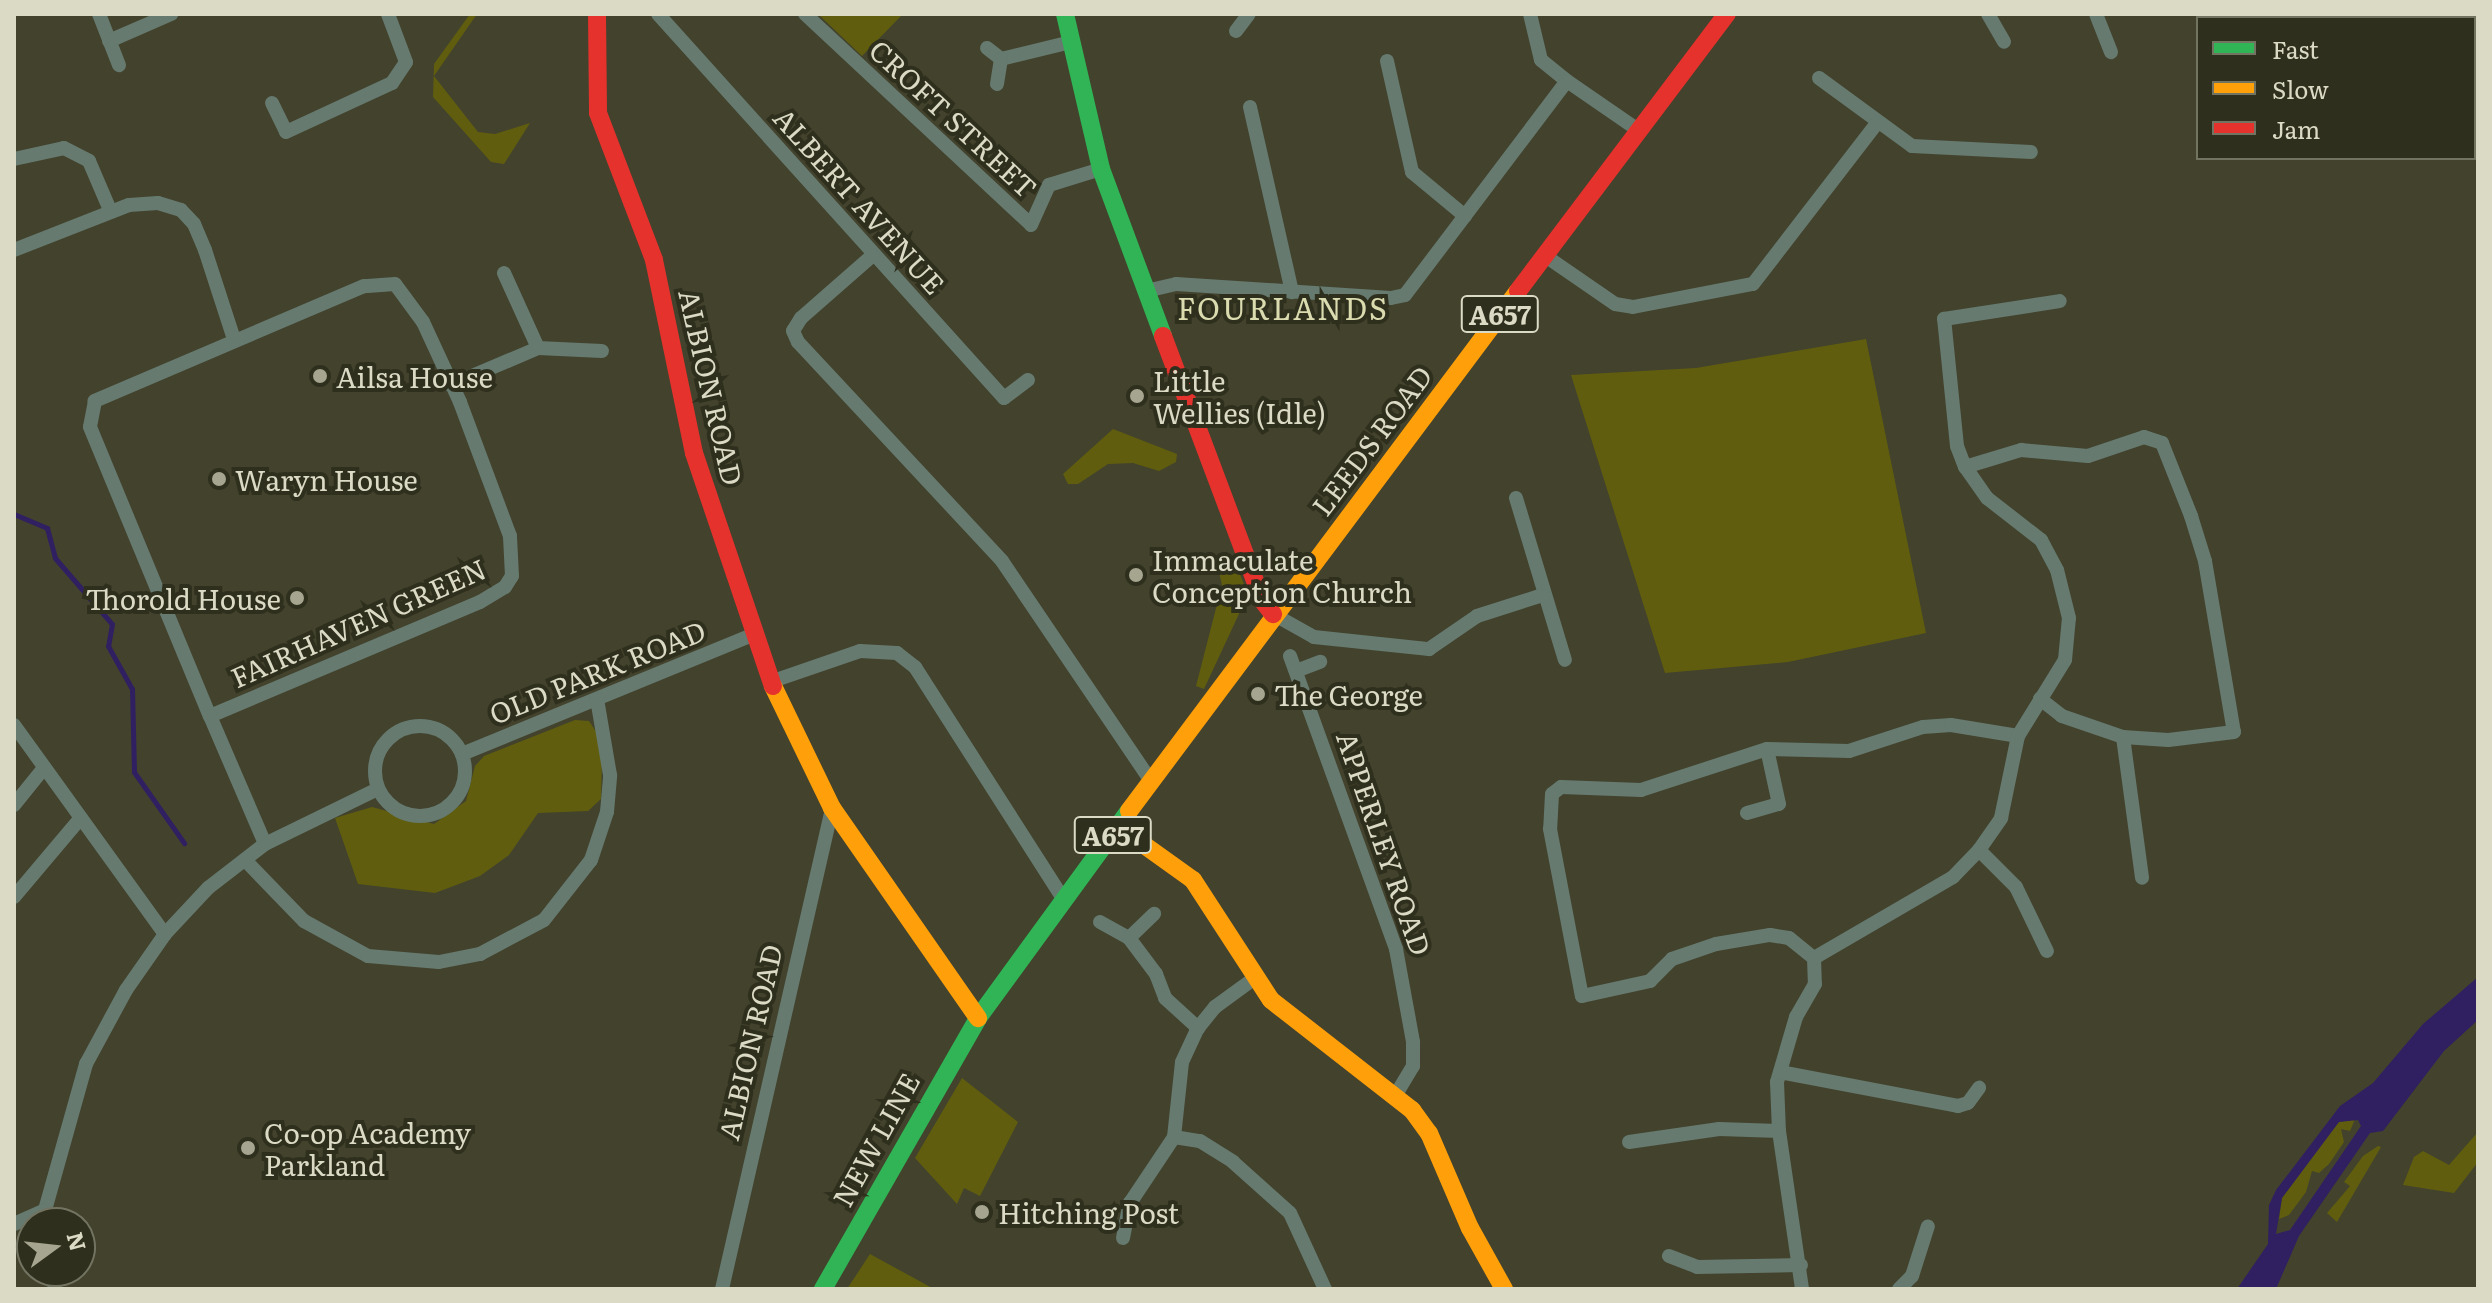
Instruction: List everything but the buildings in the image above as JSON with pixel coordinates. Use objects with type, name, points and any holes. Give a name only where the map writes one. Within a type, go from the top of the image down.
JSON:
[{"type":"street","points":[[99,14],[119,65]]},
{"type":"street","points":[[109,41],[171,14]]},
{"type":"street","points":[[272,103],[286,132],[392,83],[406,62],[388,14]]},
{"type":"street","name":"ALBION ROAD","points":[[597,14],[598,113],[654,260],[694,453],[752,635],[770,682],[832,808],[978,1018]]},
{"type":"street","name":"ALBERT AVENUE","points":[[658,14],[1004,398],[1028,380]]},
{"type":"street","name":"CROFT STREET","points":[[805,14],[1031,225],[1049,185],[1101,169]]},
{"type":"street","points":[[1236,31],[1249,14]]},
{"type":"street","points":[[1530,14],[1541,60],[1638,130]]},
{"type":"street","name":"LEEDS ROAD","points":[[978,1018],[1273,614],[1727,14]]},
{"type":"street","points":[[1988,14],[2004,42]]},
{"type":"street","points":[[2096,14],[2111,52]]},
{"type":"street","points":[[1068,15],[1071,42],[1101,169],[1262,600],[1273,614],[1314,637],[1429,649],[1477,616],[1543,595]]},
{"type":"street","points":[[1001,59],[1071,42]]},
{"type":"street","points":[[987,48],[1001,59]]},
{"type":"street","points":[[997,84],[1001,59]]},
{"type":"street","points":[[1387,61],[1412,172],[1465,216]]},
{"type":"street","points":[[1819,78],[1912,146],[1943,152],[2031,152]]},
{"type":"street","points":[[1146,291],[1176,284],[1292,292],[1405,295],[1567,81]]},
{"type":"street","points":[[1250,107],[1292,292]]},
{"type":"street","points":[[1544,255],[1615,304],[1633,307],[1753,284],[1877,123]]},
{"type":"street","points":[[14,159],[64,148],[89,161],[110,210]]},
{"type":"street","points":[[14,250],[110,210],[158,203],[181,210],[194,224],[205,250],[234,339],[95,401],[90,427],[265,844]]},
{"type":"street","points":[[873,255],[801,318],[793,331],[798,342],[1002,561],[1151,781]]},
{"type":"street","points":[[504,273],[538,348]]},
{"type":"street","name":"FAIRHAVEN GREEN","points":[[210,716],[344,663],[505,587],[514,561],[510,536],[451,385],[423,322],[395,284],[364,286],[234,339]]},
{"type":"street","points":[[1814,958],[1942,884],[1979,850],[2001,818],[2018,736],[2065,660],[2069,639],[2057,570],[2041,540],[1990,500],[1965,467],[1950,405],[1944,319],[2060,301]]},
{"type":"street","points":[[451,385],[538,348],[602,351]]},
{"type":"street","points":[[1965,467],[2021,450],[2076,458],[2144,437],[2162,443],[2205,561],[2234,732],[2168,740],[2123,737],[2062,716],[2040,699]]},
{"type":"street","points":[[1516,498],[1565,660]]},
{"type":"street","name":"OLD PARK ROAD","points":[[462,754],[752,635]]},
{"type":"street","points":[[770,682],[860,651],[879,648],[897,653],[915,667],[1064,900]]},
{"type":"street","name":"APPERLEY ROAD","points":[[1290,656],[1396,949],[1413,1042],[1413,1066],[1396,1094]]},
{"type":"street","points":[[1296,671],[1320,662]]},
{"type":"street","points":[[245,860],[304,921],[368,956],[439,962],[480,954],[544,920],[591,860],[607,812],[610,775],[597,699]]},
{"type":"street","points":[[14,725],[165,934]]},
{"type":"street","points":[[1802,1289],[1801,1265],[1779,1131],[1780,1072],[1796,1017],[1815,984],[1814,958],[1789,938],[1770,935],[1716,944],[1672,959],[1650,981],[1582,996],[1550,829],[1552,794],[1561,787],[1641,790],[1767,749],[1849,751],[1923,727],[1951,725],[2018,736]]},
{"type":"street","points":[[408,728],[435,729],[462,754],[463,785],[444,810],[430,815],[399,811],[378,789],[377,759],[383,745],[408,728]]},
{"type":"street","points":[[2123,737],[2142,878]]},
{"type":"street","points":[[1747,813],[1779,804],[1767,749]]},
{"type":"street","points":[[14,805],[44,768]]},
{"type":"street","points":[[48,1207],[86,1064],[126,990],[165,934],[208,888],[265,844],[378,789]]},
{"type":"street","name":"ALBION ROAD","points":[[722,1289],[832,808]]},
{"type":"street","points":[[14,897],[80,819]]},
{"type":"street","points":[[1119,827],[1193,880],[1212,902],[1252,980],[1309,1034],[1396,1094],[1429,1133],[1470,1228],[1504,1289]]},
{"type":"street","points":[[1979,850],[2016,887],[2047,951]]},
{"type":"street","points":[[1129,938],[1154,914]]},
{"type":"street","points":[[1100,922],[1129,938],[1156,974],[1165,998],[1198,1028]]},
{"type":"street","points":[[1123,1238],[1130,1203],[1174,1137],[1182,1062],[1198,1028],[1215,1007],[1252,980]]},
{"type":"street","name":"NEW LINE","points":[[823,1289],[978,1018]]},
{"type":"street","points":[[1780,1072],[1958,1106],[1968,1103],[1979,1088]]},
{"type":"street","points":[[1629,1142],[1719,1129],[1779,1131]]},
{"type":"street","points":[[1174,1137],[1200,1141],[1233,1162],[1290,1213],[1325,1289]]},
{"type":"street","points":[[1899,1289],[1912,1276],[1928,1226]]},
{"type":"street","points":[[1669,1256],[1697,1267],[1801,1265]]},
{"type":"shaded area","points":[[470,14],[477,14],[434,76],[478,132],[495,134],[530,123],[504,164],[491,162],[433,97],[434,64]]},
{"type":"shaded area","points":[[818,14],[903,14],[862,56]]},
{"type":"shaded area","points":[[1866,339],[1926,633],[1788,662],[1665,673],[1571,375],[1696,368]]},
{"type":"shaded area","points":[[1113,429],[1177,454],[1176,462],[1159,471],[1133,463],[1108,464],[1078,484],[1068,484],[1063,474]]},
{"type":"shaded area","points":[[1229,561],[1236,565],[1244,584],[1245,601],[1204,689],[1196,686],[1222,585],[1218,568]]},
{"type":"shaded area","points":[[575,720],[589,721],[597,733],[602,759],[601,799],[588,811],[538,813],[509,855],[480,876],[435,893],[358,884],[335,818],[372,807],[434,824],[466,801],[475,766],[484,756]]},
{"type":"shaded area","points":[[2478,977],[2478,1020],[2444,1051],[2383,1131],[2370,1133],[2299,1236],[2276,1289],[2237,1289],[2268,1244],[2269,1205],[2276,1190],[2340,1106],[2373,1083],[2423,1024]],"holes":[[[2358,1120],[2361,1126],[2290,1230],[2276,1234],[2282,1198],[2339,1122]]]},
{"type":"shaded area","points":[[962,1078],[1018,1122],[980,1196],[964,1188],[957,1204],[915,1158]]},
{"type":"shaded area","points":[[2355,1119],[2350,1131],[2341,1129],[2344,1142],[2329,1164],[2319,1173],[2312,1171],[2306,1192],[2289,1215],[2279,1219],[2282,1198],[2332,1130],[2339,1122]]},
{"type":"shaded area","points":[[2478,1132],[2478,1162],[2454,1193],[2403,1185],[2414,1157],[2423,1151],[2449,1165]]},
{"type":"shaded area","points":[[2381,1147],[2337,1222],[2327,1213],[2350,1186],[2344,1182],[2363,1156]]},
{"type":"shaded area","points":[[870,1254],[934,1289],[847,1289]]},
{"type":"waterway","points":[[14,514],[47,528],[55,558],[112,624],[108,646],[132,689],[134,772],[184,843]]},
{"type":"traffic: fast","points":[[1065,14],[1101,169],[1163,336]]},
{"type":"traffic: fast","points":[[823,1289],[978,1018],[1129,811]]},
{"type":"traffic: slow","points":[[1129,811],[1518,291]]},
{"type":"traffic: slow","points":[[773,686],[832,808],[978,1018]]},
{"type":"traffic: slow","points":[[1119,827],[1193,880],[1271,1000],[1412,1110],[1429,1133],[1470,1228],[1504,1289]]},
{"type":"traffic: jam","points":[[597,14],[598,113],[654,260],[694,453],[773,686]]},
{"type":"traffic: jam","points":[[1518,291],[1727,14]]},
{"type":"traffic: jam","points":[[1163,336],[1262,600],[1273,614]]},
{"type":"place","name":"Ailsa House","points":[[320,376]]},
{"type":"place","name":"Little Wellies (Idle)","points":[[1137,396]]},
{"type":"place","name":"Waryn House","points":[[219,479]]},
{"type":"place","name":"Immaculate Conception Church","points":[[1136,575]]},
{"type":"place","name":"Thorold House","points":[[297,598]]},
{"type":"place","name":"The George","points":[[1258,694]]},
{"type":"place","name":"Co-op Academy Parkland","points":[[248,1148]]},
{"type":"place","name":"Hitching Post","points":[[982,1212]]},
{"type":"district","name":"FOURLANDS","points":[[1283,307]]}]
